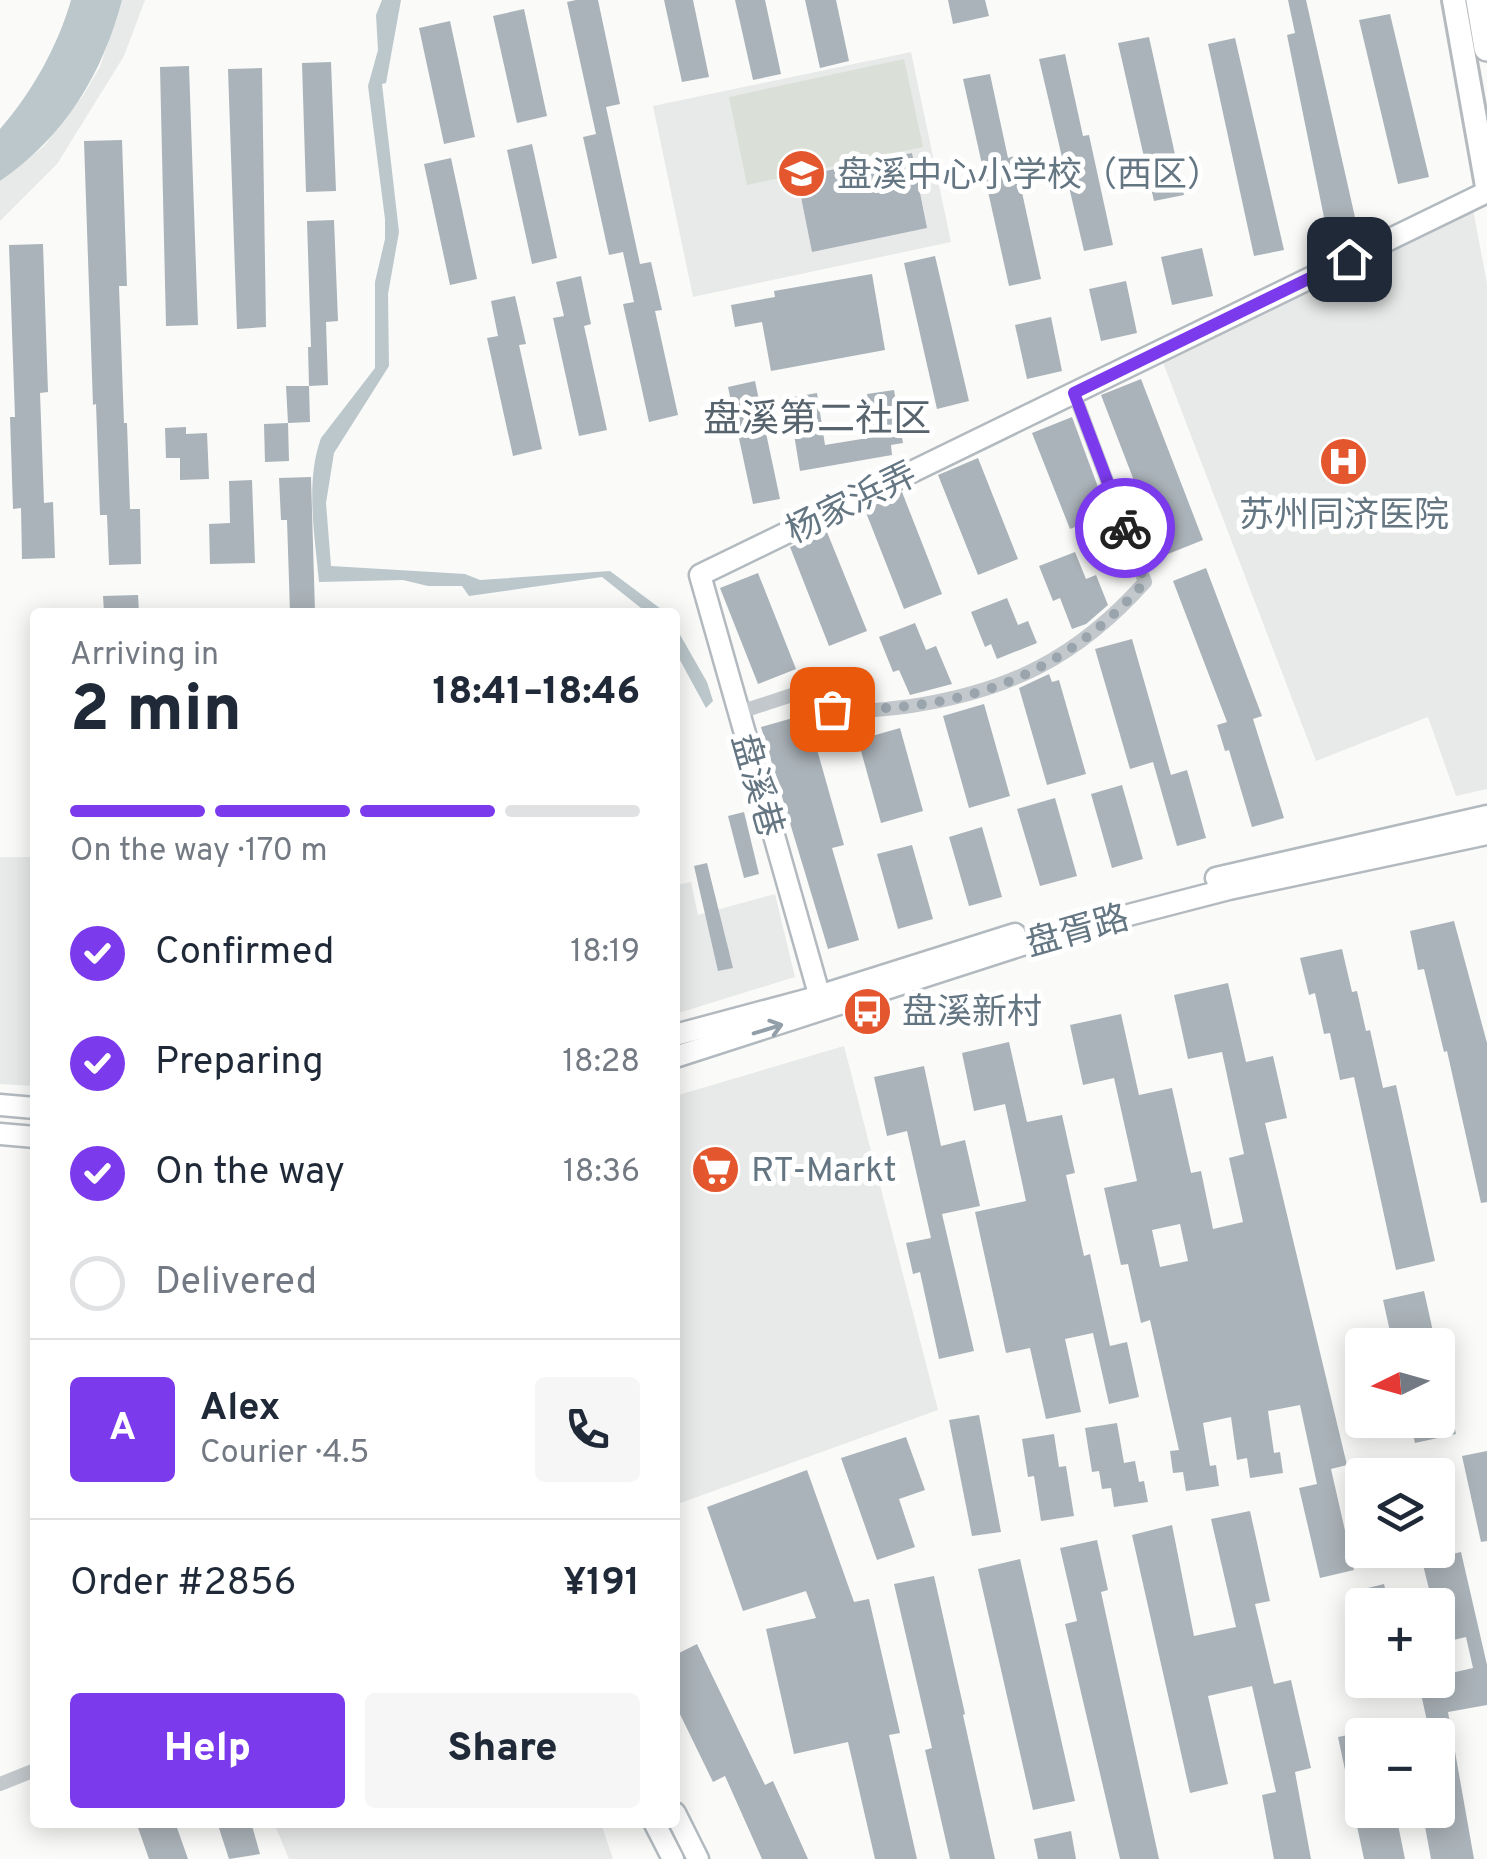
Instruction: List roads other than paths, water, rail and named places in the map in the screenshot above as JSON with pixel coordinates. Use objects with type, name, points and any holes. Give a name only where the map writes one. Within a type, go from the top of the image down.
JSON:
[{"type":"highway","points":[[1479,0],[1487,48]]},
{"type":"main road","points":[[1454,0],[1487,189]]},
{"type":"main road","name":"杨家浜弄","points":[[700,575],[1487,189]]},
{"type":"main road","name":"盘溪巷","points":[[700,575],[819,994]]},
{"type":"main road","name":"盘胥路","points":[[680,1034],[1060,920],[1228,875],[1487,816]]},
{"type":"main road","name":"盘胥路","points":[[680,1055],[1059,933],[1229,888],[1487,834]]},
{"type":"main road","points":[[0,1105],[30,1108]]},
{"type":"main road","points":[[0,1134],[30,1137]]},
{"type":"main road","points":[[680,1823],[698,1859]]},
{"type":"main road","points":[[657,1828],[673,1859]]},
{"type":"street","points":[[737,713],[798,693],[832,709],[882,710],[952,700],[1015,681],[1070,650],[1113,619],[1145,582],[1074,393]]},
{"type":"street","points":[[0,1784],[30,1772]]},
{"type":"place","name":"盘溪中心小学校（西区）","points":[[802,174]]},
{"type":"place","name":"苏州同济医院","points":[[1344,462]]},
{"type":"place","name":"盘溪新村","points":[[867,1011]]},
{"type":"place","name":"RT-Markt","points":[[716,1169]]},
{"type":"district","name":"盘溪第二社区","points":[[817,418]]}]
